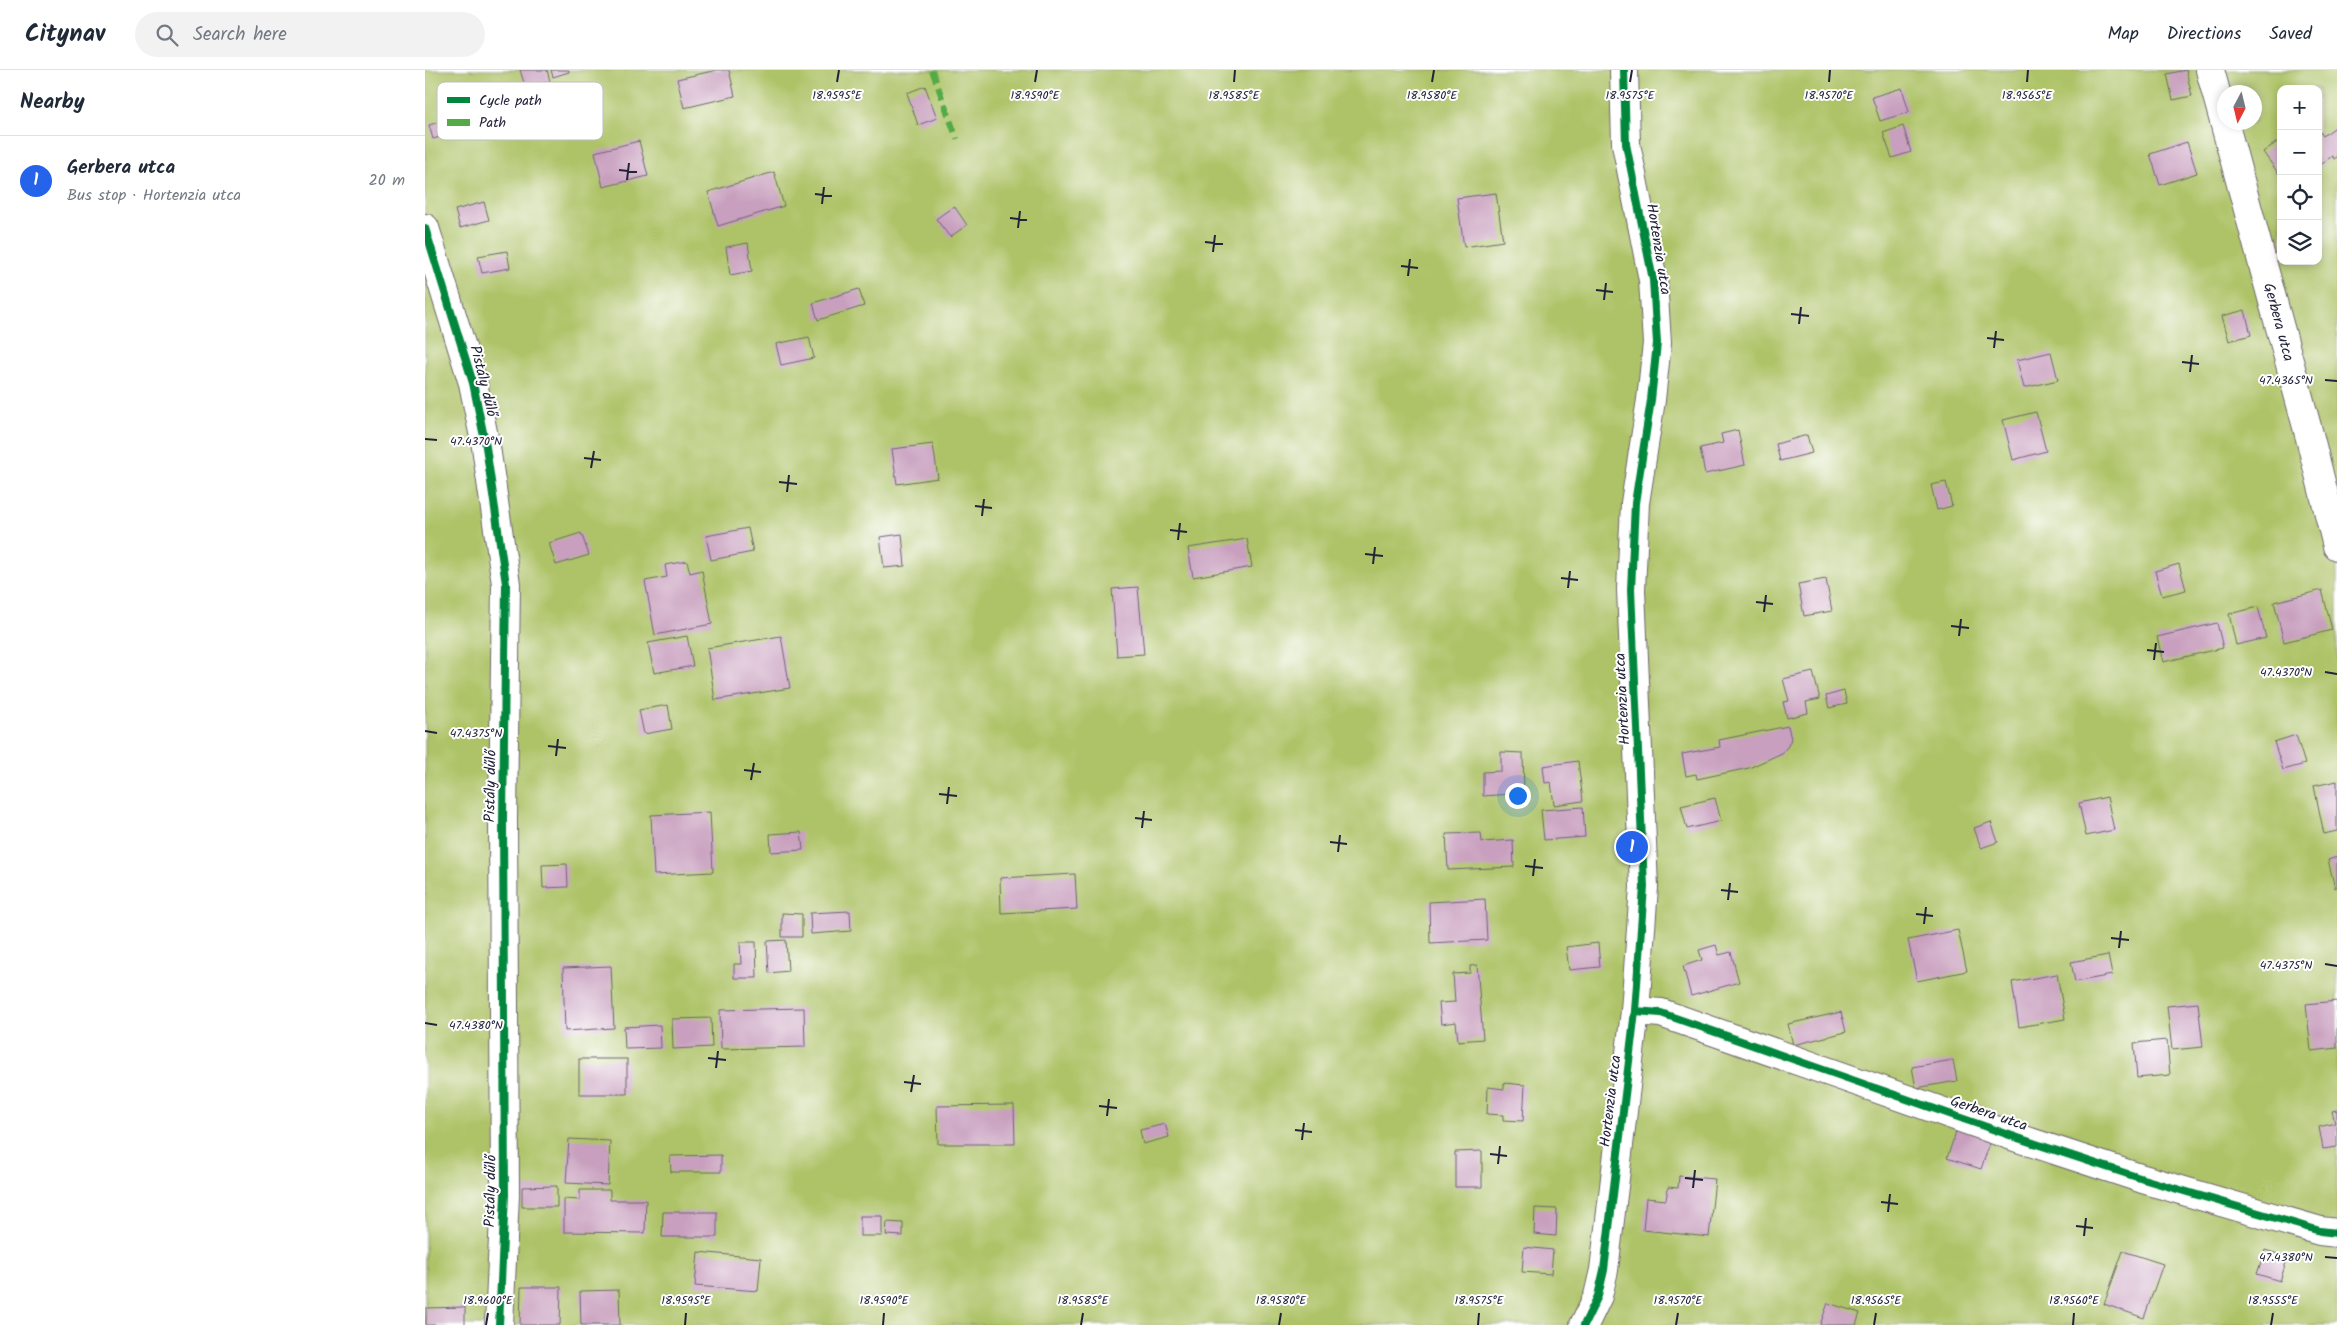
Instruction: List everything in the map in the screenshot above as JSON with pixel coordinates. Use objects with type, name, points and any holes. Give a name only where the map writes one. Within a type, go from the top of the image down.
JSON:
[{"type":"street","name":"Hortenzia utca","points":[[1584,1325],[1598,1296],[1604,1270],[1635,1010],[1644,887],[1631,590],[1635,503],[1651,400],[1657,343],[1653,280],[1626,144],[1624,70]]},
{"type":"street","name":"Gerbera utca","points":[[2210,70],[2308,428],[2337,546]]},
{"type":"street","name":"Pistály dűlő","points":[[425,228],[473,383],[486,448],[506,584],[503,809],[505,1195],[499,1325]]},
{"type":"street","name":"Gerbera utca","points":[[1635,1010],[1661,1013],[2143,1179],[2320,1231],[2337,1233]]},
{"type":"green space","points":[[425,70],[2337,70],[2337,1325],[425,1325]]},
{"type":"building","points":[[520,70],[547,70],[550,81],[547,82],[524,82]]},
{"type":"building","points":[[551,70],[569,70],[569,72],[553,77]]},
{"type":"building","points":[[717,70],[729,70],[735,96],[684,108],[677,79]]},
{"type":"building","points":[[2186,70],[2192,96],[2173,100],[2167,74]]},
{"type":"building","points":[[925,86],[937,118],[918,125],[907,93]]},
{"type":"building","points":[[1902,88],[1909,112],[1880,121],[1872,97]]},
{"type":"building","points":[[437,123],[437,138],[433,139],[429,125]]},
{"type":"building","points":[[1903,126],[1911,152],[1892,158],[1883,133]]},
{"type":"building","points":[[2337,126],[2337,157],[2334,159],[2332,156],[2322,164],[2322,135],[2323,136]]},
{"type":"building","points":[[639,141],[648,176],[603,187],[595,152]]},
{"type":"building","points":[[2187,142],[2197,173],[2160,185],[2150,154]]},
{"type":"building","points":[[2277,142],[2277,171],[2263,152]]},
{"type":"building","points":[[774,172],[784,206],[718,226],[708,192]]},
{"type":"building","points":[[1496,193],[1503,241],[1464,247],[1457,198]]},
{"type":"building","points":[[484,202],[489,220],[460,228],[455,210]]},
{"type":"building","points":[[954,206],[967,225],[950,237],[936,219]]},
{"type":"building","points":[[748,243],[752,271],[730,275],[726,247]]},
{"type":"building","points":[[507,251],[510,268],[482,273],[478,256]]},
{"type":"building","points":[[859,289],[864,306],[818,320],[813,303]]},
{"type":"building","points":[[2245,310],[2251,335],[2229,341],[2222,316]]},
{"type":"building","points":[[809,337],[814,358],[781,365],[776,344]]},
{"type":"building","points":[[2051,352],[2058,380],[2024,388],[2017,360]]},
{"type":"building","points":[[2036,412],[2046,451],[2013,460],[2003,420]]},
{"type":"building","points":[[1738,430],[1745,465],[1705,474],[1700,448],[1723,443],[1721,434]]},
{"type":"building","points":[[1807,435],[1812,453],[1780,461],[1776,444]]},
{"type":"building","points":[[933,444],[938,478],[897,484],[892,449]]},
{"type":"building","points":[[1946,482],[1952,506],[1937,510],[1931,485]]},
{"type":"building","points":[[748,528],[753,552],[711,560],[706,536]]},
{"type":"building","points":[[581,533],[589,555],[556,565],[549,543]]},
{"type":"building","points":[[902,534],[905,566],[884,568],[880,537]]},
{"type":"building","points":[[1247,539],[1252,567],[1193,577],[1188,548]]},
{"type":"building","points":[[687,561],[690,573],[702,570],[712,624],[655,635],[645,581],[667,577],[665,565]]},
{"type":"building","points":[[2179,564],[2186,590],[2162,596],[2155,571]]},
{"type":"building","points":[[1826,579],[1832,611],[1804,616],[1798,584]]},
{"type":"building","points":[[1138,587],[1144,654],[1117,656],[1112,589]]},
{"type":"building","points":[[2322,590],[2332,630],[2284,642],[2274,602]]},
{"type":"building","points":[[2258,607],[2266,638],[2236,645],[2229,614]]},
{"type":"building","points":[[2217,623],[2223,648],[2163,662],[2157,637]]},
{"type":"building","points":[[687,636],[693,666],[654,673],[648,643]]},
{"type":"building","points":[[781,636],[790,688],[715,700],[707,648]]},
{"type":"building","points":[[1813,672],[1820,699],[1806,702],[1808,713],[1787,718],[1783,702],[1789,701],[1783,679]]},
{"type":"building","points":[[1844,691],[1847,704],[1829,708],[1826,696]]},
{"type":"building","points":[[668,705],[672,729],[644,734],[639,710]]},
{"type":"building","points":[[1788,726],[1791,739],[1782,753],[1749,768],[1697,779],[1696,774],[1686,776],[1682,754],[1720,747],[1719,740]]},
{"type":"building","points":[[2296,735],[2305,764],[2283,770],[2274,742]]},
{"type":"building","points":[[1501,752],[1523,753],[1524,793],[1483,796],[1483,772],[1501,771]]},
{"type":"building","points":[[1578,761],[1583,801],[1554,805],[1551,782],[1545,783],[1543,766]]},
{"type":"building","points":[[2337,781],[2337,831],[2324,834],[2314,786]]},
{"type":"building","points":[[2107,797],[2114,830],[2086,836],[2079,803]]},
{"type":"building","points":[[1715,798],[1721,821],[1687,829],[1681,806]]},
{"type":"building","points":[[1583,807],[1585,837],[1544,840],[1541,810]]},
{"type":"building","points":[[710,812],[713,872],[654,875],[651,815]]},
{"type":"building","points":[[1991,822],[1998,842],[1981,848],[1974,828]]},
{"type":"building","points":[[801,832],[803,850],[771,852],[770,834]]},
{"type":"building","points":[[1481,833],[1482,842],[1513,840],[1514,867],[1448,870],[1446,834]]},
{"type":"building","points":[[2337,857],[2337,887],[2335,888],[2328,860]]},
{"type":"building","points":[[567,864],[568,887],[543,888],[542,865]]},
{"type":"building","points":[[1075,874],[1077,909],[1001,913],[1000,878]]},
{"type":"building","points":[[1485,899],[1487,940],[1430,943],[1429,902]]},
{"type":"building","points":[[850,911],[851,931],[811,934],[810,913]]},
{"type":"building","points":[[782,913],[802,914],[802,937],[782,937]]},
{"type":"building","points":[[1958,930],[1967,971],[1917,981],[1908,940]]},
{"type":"building","points":[[786,940],[788,971],[769,973],[767,941]]},
{"type":"building","points":[[740,942],[756,942],[757,978],[734,978],[734,964],[741,964]]},
{"type":"building","points":[[1598,943],[1600,967],[1569,970],[1566,947]]},
{"type":"building","points":[[1716,945],[1719,955],[1731,952],[1739,982],[1691,996],[1683,966],[1702,960],[1699,950]]},
{"type":"building","points":[[2108,955],[2112,975],[2075,982],[2071,962]]},
{"type":"building","points":[[1477,965],[1483,1039],[1458,1041],[1456,1022],[1441,1024],[1439,1003],[1455,1002],[1453,974],[1470,973],[1470,966]]},
{"type":"building","points":[[611,966],[614,1028],[565,1031],[563,968]]},
{"type":"building","points":[[2057,974],[2065,1019],[2019,1027],[2012,982]]},
{"type":"building","points":[[2337,1001],[2337,1048],[2311,1051],[2306,1004]]},
{"type":"building","points":[[2198,1003],[2203,1047],[2172,1050],[2167,1006]]},
{"type":"building","points":[[804,1008],[805,1047],[721,1049],[720,1010]]},
{"type":"building","points":[[1841,1012],[1846,1032],[1793,1045],[1788,1024]]},
{"type":"building","points":[[711,1018],[712,1047],[673,1049],[672,1019]]},
{"type":"building","points":[[660,1025],[661,1048],[625,1049],[624,1027]]},
{"type":"building","points":[[2167,1040],[2170,1075],[2137,1078],[2134,1043]]},
{"type":"building","points":[[579,1059],[627,1059],[627,1094],[579,1094]]},
{"type":"building","points":[[1953,1060],[1957,1081],[1916,1088],[1912,1067]]},
{"type":"building","points":[[1504,1083],[1525,1085],[1523,1121],[1503,1120],[1503,1115],[1487,1114],[1488,1087],[1504,1089]]},
{"type":"building","points":[[1014,1105],[1015,1144],[938,1144],[937,1106]]},
{"type":"building","points":[[2337,1110],[2337,1147],[2323,1149],[2319,1127],[2335,1123],[2332,1111]]},
{"type":"building","points":[[1165,1124],[1169,1137],[1143,1144],[1140,1130]]},
{"type":"building","points":[[1958,1126],[1992,1137],[1981,1169],[1947,1158]]},
{"type":"building","points":[[569,1139],[610,1141],[608,1185],[566,1183]]},
{"type":"building","points":[[1482,1151],[1482,1187],[1455,1187],[1455,1152]]},
{"type":"building","points":[[721,1155],[721,1172],[671,1172],[670,1156]]},
{"type":"building","points":[[1679,1176],[1715,1179],[1709,1237],[1643,1230],[1646,1198],[1666,1200],[1668,1187],[1678,1188]]},
{"type":"building","points":[[557,1186],[557,1207],[522,1207],[522,1187]]},
{"type":"building","points":[[580,1190],[610,1190],[610,1200],[646,1200],[645,1233],[564,1232],[564,1199],[580,1200]]},
{"type":"building","points":[[1535,1208],[1557,1209],[1556,1236],[1534,1234]]},
{"type":"building","points":[[663,1212],[717,1212],[717,1237],[662,1237]]},
{"type":"building","points":[[860,1216],[882,1216],[882,1236],[860,1236]]},
{"type":"building","points":[[887,1222],[903,1223],[903,1236],[886,1235]]},
{"type":"building","points":[[1524,1247],[1553,1250],[1551,1274],[1522,1272]]},
{"type":"building","points":[[2265,1250],[2288,1257],[2280,1281],[2257,1274]]},
{"type":"building","points":[[2123,1251],[2163,1264],[2144,1318],[2104,1304]]},
{"type":"building","points":[[698,1252],[761,1258],[758,1291],[695,1286]]},
{"type":"building","points":[[521,1287],[561,1287],[560,1325],[520,1325]]},
{"type":"building","points":[[619,1290],[620,1325],[581,1325],[580,1291]]},
{"type":"building","points":[[1828,1303],[1860,1313],[1856,1325],[1820,1325]]},
{"type":"building","points":[[465,1307],[465,1325],[426,1325],[426,1308]]},
{"type":"marked path","points":[[932,70],[957,139]]},
{"type":"cycle path","points":[[1584,1325],[1598,1296],[1604,1270],[1635,1011],[1644,887],[1631,590],[1635,503],[1651,400],[1657,343],[1653,280],[1626,144],[1624,70]]},
{"type":"cycle path","points":[[425,228],[473,383],[486,447],[506,584],[503,818],[505,1195],[499,1325]]},
{"type":"cycle path","points":[[1635,1011],[1661,1013],[2018,1138],[2143,1179],[2320,1231],[2337,1233]]},
{"type":"place","name":"Gerbera utca","points":[[1632,847]]}]
